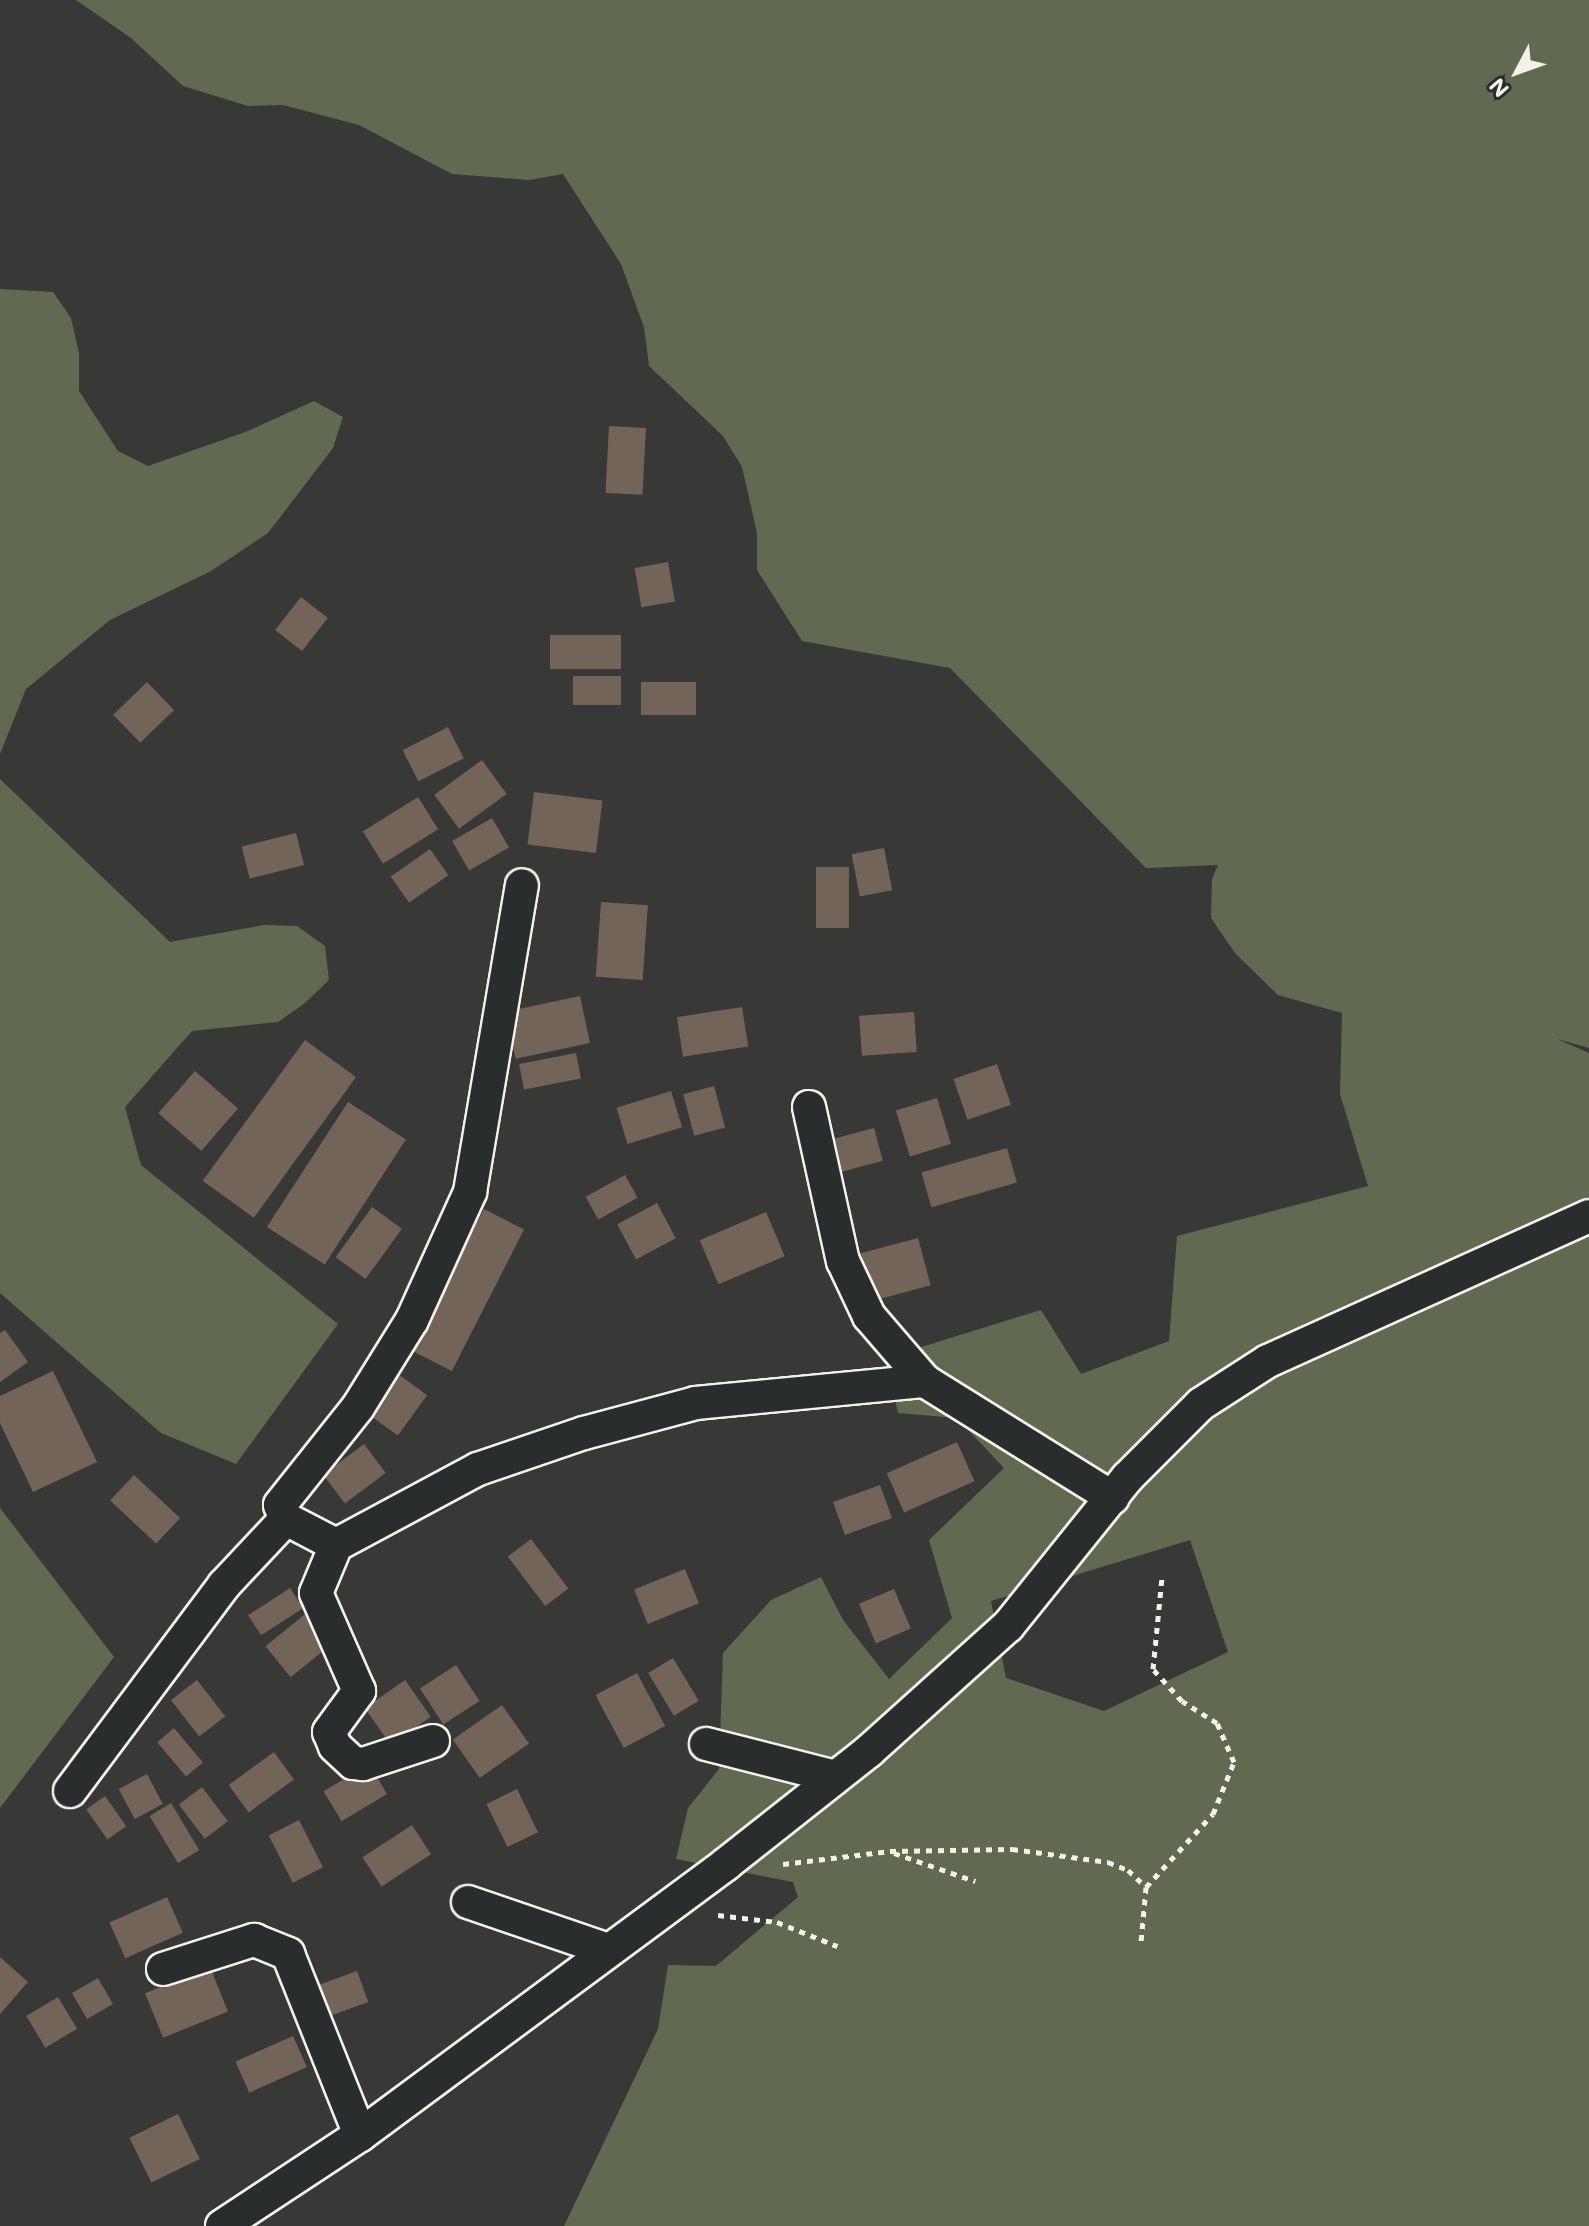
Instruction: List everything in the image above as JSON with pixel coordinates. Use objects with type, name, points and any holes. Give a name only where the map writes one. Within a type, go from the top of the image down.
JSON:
[{"type":"street","points":[[336,1545],[286,1519],[280,1505],[358,1407],[412,1320],[470,1192],[522,885]]},
{"type":"street","points":[[809,1107],[854,1291],[925,1381],[1113,1498]]},
{"type":"street","points":[[222,2226],[360,2135],[605,1949],[726,1864],[971,1664],[1113,1498],[1201,1404],[1268,1361],[1589,1216]]},
{"type":"street","points":[[433,1741],[363,1764],[353,1763],[335,1746],[329,1732],[359,1691],[316,1593],[336,1545],[478,1469],[584,1433],[696,1403],[925,1381]]},
{"type":"street","points":[[70,1791],[224,1585],[286,1519]]},
{"type":"street","points":[[706,1744],[835,1777]]},
{"type":"street","points":[[468,1902],[605,1949]]},
{"type":"street","points":[[163,1969],[254,1940],[288,1954],[360,2135]]},
{"type":"path","points":[[1141,1942],[1146,1887],[1213,1814],[1234,1762],[1217,1723],[1182,1701],[1153,1669],[1162,1578]]},
{"type":"path","points":[[726,1864],[793,1864],[890,1851],[1026,1851],[1108,1862],[1128,1870],[1146,1887]]},
{"type":"path","points":[[890,1851],[975,1881]]},
{"type":"path","points":[[709,1916],[777,1922],[837,1946]]},
{"type":"green space","points":[[76,0],[1589,0],[1589,1048],[1557,1039],[1589,1053],[1589,2226],[564,2226],[658,2029],[668,1965],[716,1966],[798,1897],[793,1882],[676,1859],[688,1808],[719,1769],[723,1653],[771,1600],[821,1577],[843,1620],[889,1679],[952,1618],[929,1540],[1004,1468],[957,1418],[898,1413],[886,1358],[1041,1310],[1081,1374],[1169,1341],[1177,1236],[1368,1186],[1340,1094],[1342,1013],[1278,995],[1235,953],[1211,918],[1212,879],[1218,865],[1146,868],[950,668],[802,641],[757,570],[757,533],[742,467],[723,436],[649,366],[644,327],[621,264],[563,174],[529,180],[452,174],[359,125],[283,105],[248,106],[183,86],[131,38]],"holes":[[[1190,1540],[1228,1652],[1104,1711],[1006,1678],[991,1601]]]},
{"type":"green space","points":[[0,289],[53,292],[71,318],[79,353],[79,391],[118,451],[148,466],[248,431],[314,401],[343,417],[333,448],[268,533],[211,571],[110,620],[26,689],[0,754]]},
{"type":"green space","points":[[0,779],[170,942],[264,925],[297,926],[325,946],[329,980],[305,1003],[278,1022],[192,1031],[125,1107],[141,1165],[338,1324],[236,1464],[161,1433],[0,1293]]},
{"type":"green space","points":[[0,1508],[114,1657],[0,1808]]},
{"type":"building","points":[[609,426],[646,428],[642,495],[605,493]]},
{"type":"building","points":[[668,562],[675,601],[641,607],[635,568]]},
{"type":"building","points":[[301,597],[328,618],[302,651],[275,630]]},
{"type":"building","points":[[550,635],[621,635],[621,669],[550,669]]},
{"type":"building","points":[[573,676],[621,676],[621,705],[573,705]]},
{"type":"building","points":[[147,682],[174,710],[140,743],[113,715]]},
{"type":"building","points":[[641,682],[696,682],[696,715],[641,715]]},
{"type":"building","points":[[448,727],[464,758],[418,781],[403,750]]},
{"type":"building","points":[[482,760],[507,794],[459,829],[434,795]]},
{"type":"building","points":[[534,792],[602,800],[596,853],[528,845]]},
{"type":"building","points":[[418,797],[438,829],[383,864],[363,831]]},
{"type":"building","points":[[492,818],[509,847],[469,870],[452,841]]},
{"type":"building","points":[[296,833],[304,865],[250,879],[242,847]]},
{"type":"building","points":[[884,848],[892,890],[860,897],[852,854]]},
{"type":"building","points":[[430,849],[448,875],[409,903],[391,877]]},
{"type":"building","points":[[816,867],[849,867],[849,928],[816,928]]},
{"type":"building","points":[[601,902],[648,905],[643,980],[596,977]]},
{"type":"building","points":[[580,996],[590,1043],[516,1059],[506,1012]]},
{"type":"building","points":[[742,1007],[748,1047],[683,1057],[677,1017]]},
{"type":"building","points":[[914,1012],[917,1052],[862,1056],[859,1016]]},
{"type":"building","points":[[305,1040],[356,1077],[254,1218],[203,1181]]},
{"type":"building","points":[[576,1053],[581,1079],[524,1090],[519,1064]]},
{"type":"building","points":[[997,1064],[1011,1105],[968,1120],[954,1079]]},
{"type":"building","points":[[195,1071],[238,1108],[201,1151],[158,1113]]},
{"type":"building","points":[[714,1086],[725,1128],[694,1136],[683,1094]]},
{"type":"building","points":[[671,1091],[682,1127],[628,1144],[616,1108]]},
{"type":"building","points":[[937,1098],[951,1144],[910,1156],[896,1111]]},
{"type":"building","points":[[348,1102],[406,1140],[325,1265],[267,1227]]},
{"type":"building","points":[[874,1128],[883,1161],[830,1175],[821,1142]]},
{"type":"building","points":[[1007,1148],[1017,1183],[931,1207],[921,1173]]},
{"type":"building","points":[[625,1175],[638,1198],[598,1220],[586,1197]]},
{"type":"building","points":[[657,1203],[676,1238],[636,1259],[617,1224]]},
{"type":"building","points":[[372,1207],[402,1229],[365,1279],[336,1257]]},
{"type":"building","points":[[484,1209],[524,1229],[452,1371],[412,1351]]},
{"type":"building","points":[[766,1212],[785,1256],[718,1284],[700,1240]]},
{"type":"building","points":[[918,1238],[931,1285],[864,1303],[851,1256]]},
{"type":"building","points":[[5,1330],[28,1362],[0,1382],[0,1333]]},
{"type":"building","points":[[53,1371],[97,1462],[33,1492],[0,1423],[0,1396]]},
{"type":"building","points":[[398,1374],[427,1395],[398,1436],[369,1414]]},
{"type":"building","points":[[957,1442],[974,1481],[904,1513],[887,1473]]},
{"type":"building","points":[[364,1444],[386,1473],[345,1503],[323,1475]]},
{"type":"building","points":[[134,1475],[180,1518],[156,1544],[110,1501]]},
{"type":"building","points":[[880,1485],[892,1518],[845,1535],[833,1502]]},
{"type":"building","points":[[531,1539],[568,1589],[545,1606],[508,1556]]},
{"type":"building","points":[[685,1569],[699,1603],[648,1624],[634,1590]]},
{"type":"building","points":[[290,1588],[303,1608],[261,1635],[248,1615]]},
{"type":"building","points":[[894,1589],[911,1629],[876,1643],[859,1604]]},
{"type":"building","points":[[309,1611],[334,1642],[291,1677],[265,1646]]},
{"type":"building","points":[[673,1658],[699,1701],[674,1716],[648,1673]]},
{"type":"building","points":[[456,1665],[479,1701],[443,1724],[420,1688]]},
{"type":"building","points":[[637,1673],[665,1726],[624,1748],[596,1695]]},
{"type":"building","points":[[197,1680],[225,1716],[199,1737],[171,1700]]},
{"type":"building","points":[[405,1680],[431,1717],[391,1745],[365,1708]]},
{"type":"building","points":[[502,1705],[529,1744],[480,1778],[453,1739]]},
{"type":"building","points":[[174,1728],[203,1762],[186,1777],[157,1742]]},
{"type":"building","points":[[274,1752],[294,1780],[249,1812],[229,1785]]},
{"type":"building","points":[[369,1764],[387,1794],[342,1821],[324,1791]]},
{"type":"building","points":[[147,1774],[163,1804],[135,1819],[119,1789]]},
{"type":"building","points":[[202,1787],[228,1821],[205,1839],[179,1804]]},
{"type":"building","points":[[517,1789],[538,1832],[507,1847],[486,1804]]},
{"type":"building","points":[[105,1796],[126,1826],[107,1840],[86,1809]]},
{"type":"building","points":[[171,1803],[199,1850],[178,1863],[150,1816]]},
{"type":"building","points":[[299,1820],[323,1867],[293,1883],[269,1835]]},
{"type":"building","points":[[412,1825],[431,1854],[382,1886],[363,1857]]},
{"type":"building","points":[[167,1897],[183,1933],[125,1958],[109,1923]]},
{"type":"building","points":[[0,1957],[28,1982],[0,2014]]},
{"type":"building","points":[[210,1967],[228,2012],[163,2038],[145,1993]]},
{"type":"building","points":[[357,1971],[368,2002],[324,2018],[313,1987]]},
{"type":"building","points":[[98,1978],[113,2004],[87,2019],[72,1993]]},
{"type":"building","points":[[58,1997],[77,2029],[45,2048],[26,2016]]},
{"type":"building","points":[[293,2036],[307,2067],[249,2093],[235,2062]]},
{"type":"building","points":[[178,2114],[200,2159],[151,2183],[129,2138]]}]
